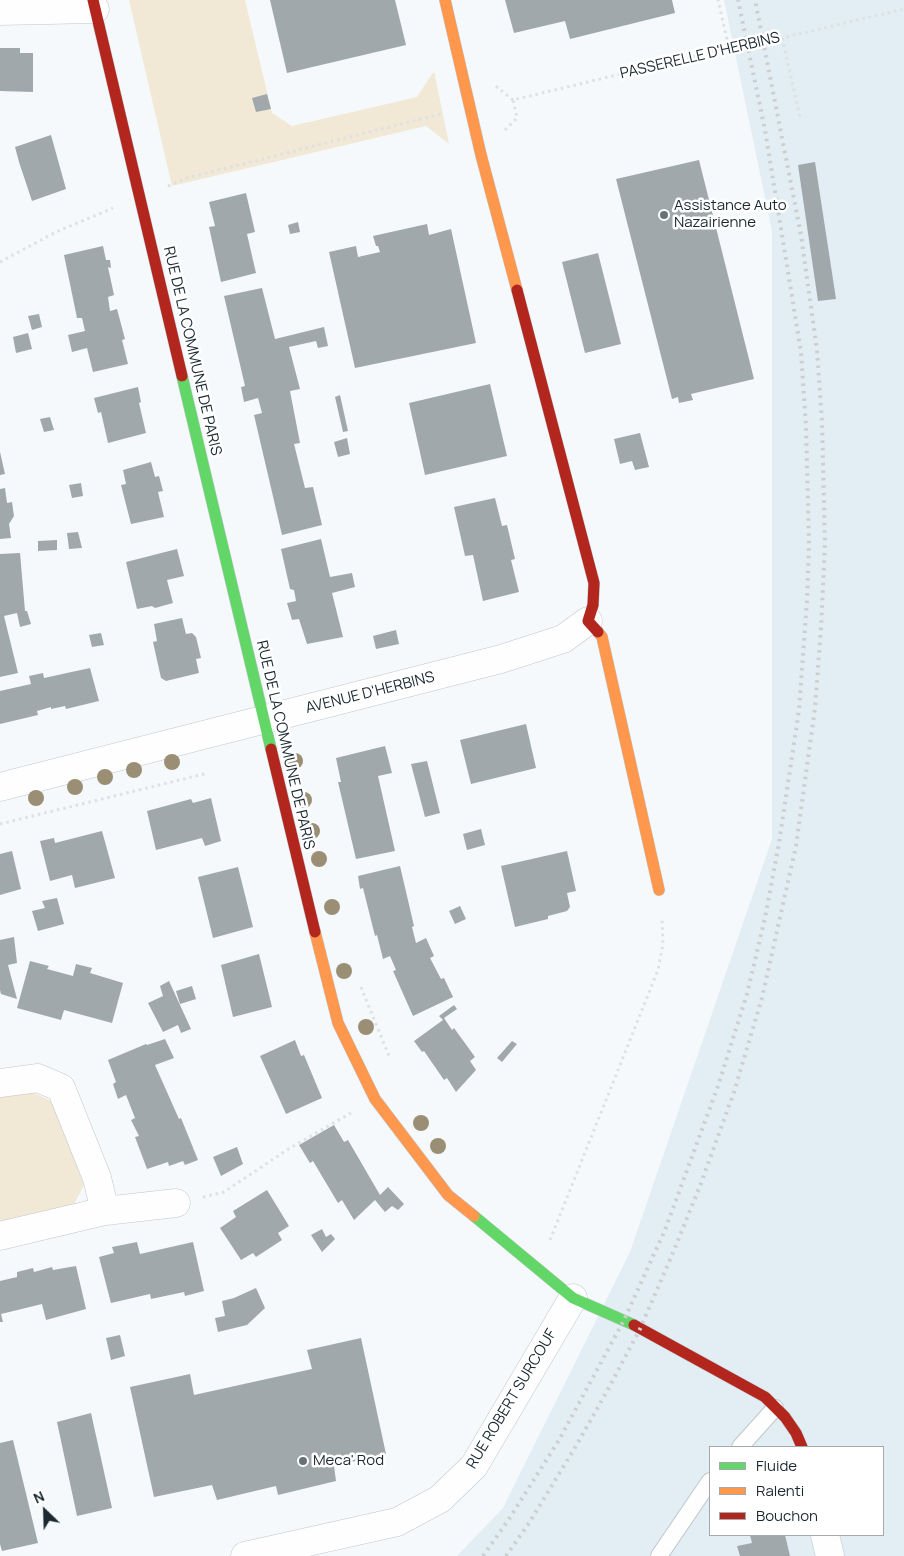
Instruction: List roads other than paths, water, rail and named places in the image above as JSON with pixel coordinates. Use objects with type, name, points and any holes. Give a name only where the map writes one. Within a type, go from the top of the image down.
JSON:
[{"type":"street","points":[[445,0],[470,106],[594,583],[593,604],[588,621],[602,637],[658,890]]},
{"type":"street","points":[[0,11],[94,5]]},
{"type":"street","name":"RUE DE LA COMMUNE DE PARIS","points":[[94,5],[338,1023],[375,1099],[448,1195],[572,1298],[624,1320],[765,1397],[796,1432],[802,1446]]},
{"type":"street","name":"AVENUE D'HERBINS","points":[[0,787],[501,659],[563,639],[588,621]]},
{"type":"street","points":[[0,1083],[38,1078],[61,1088],[97,1178],[105,1210]]},
{"type":"street","points":[[0,1236],[105,1210],[176,1203]]},
{"type":"street","name":"RUE ROBERT SURCOUF","points":[[245,1556],[397,1522],[440,1499],[474,1466],[572,1298]]},
{"type":"street","points":[[825,1536],[830,1556]]},
{"type":"lane","points":[[741,1446],[775,1408]]},
{"type":"lane","points":[[659,1556],[709,1482]]},
{"type":"railway","points":[[483,1556],[559,1440],[624,1320],[665,1230],[718,1086],[747,994],[765,918],[779,843],[799,710],[807,600],[809,544],[806,426],[801,352],[765,130],[738,0]]},
{"type":"railway","points":[[506,1556],[529,1523],[606,1393],[640,1329],[672,1255],[700,1186],[734,1092],[762,998],[796,846],[815,708],[821,628],[825,544],[822,422],[817,350],[801,235],[755,0]]},
{"type":"place","name":"Assistance Auto Nazairienne","points":[[664,215]]},
{"type":"place","name":"Meca' Rod","points":[[303,1461]]}]
